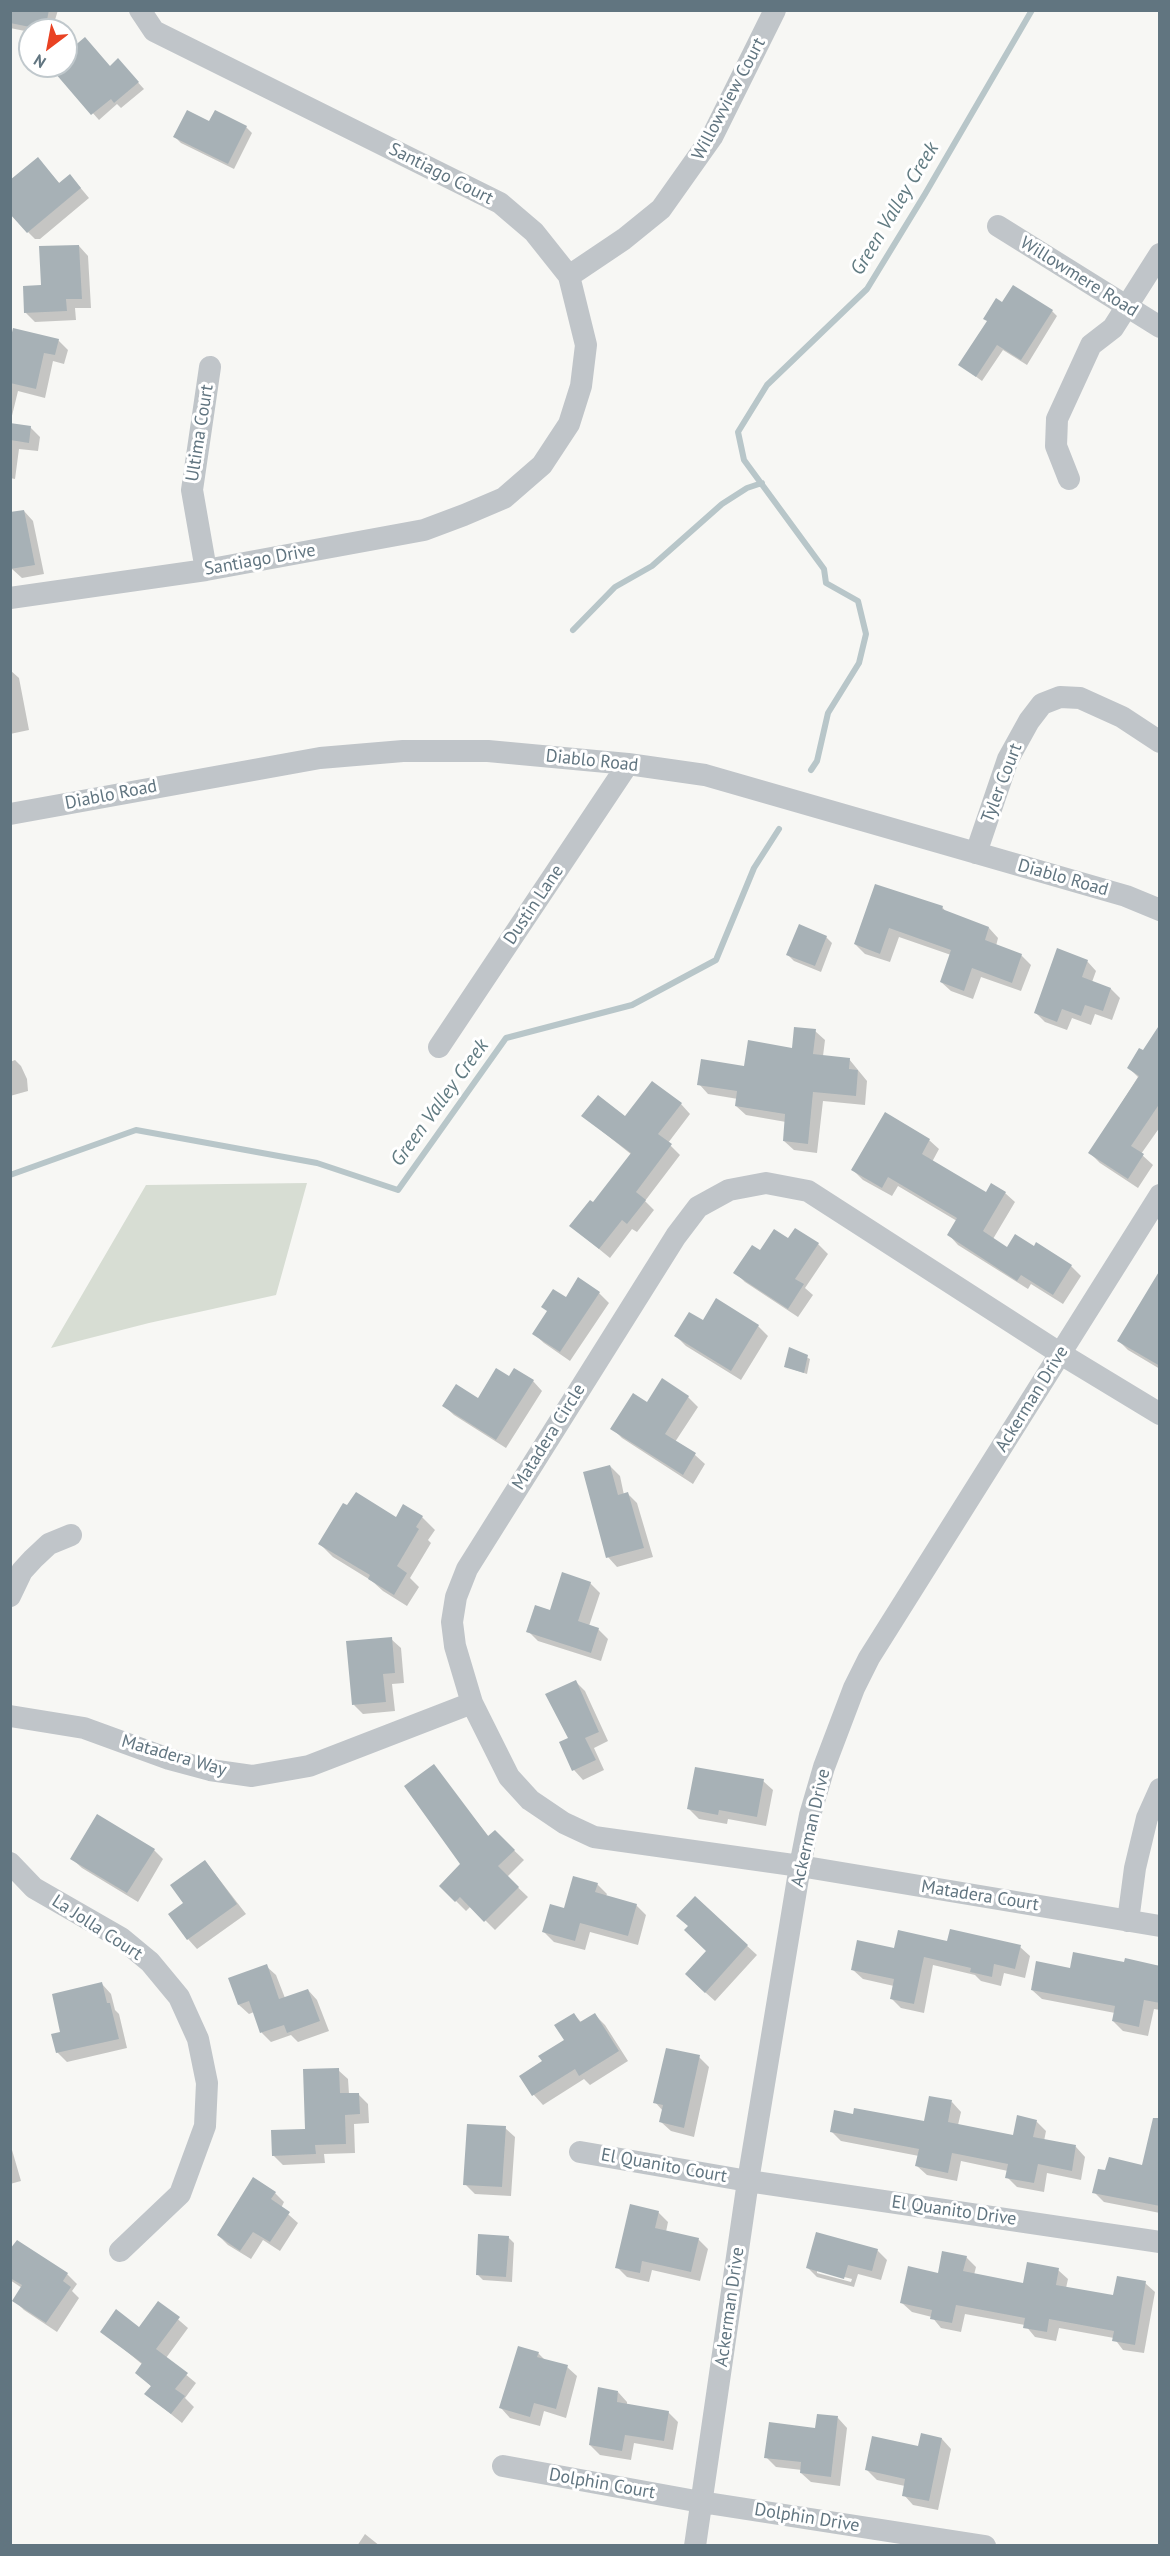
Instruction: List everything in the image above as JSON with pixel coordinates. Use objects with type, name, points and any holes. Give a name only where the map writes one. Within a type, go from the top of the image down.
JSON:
[{"type":"street","name":"Santiago Court","points":[[140,10],[154,31],[500,203],[534,232],[569,276],[586,345],[581,386],[569,424],[542,465],[504,498]]},
{"type":"street","name":"Willowview Court","points":[[569,276],[624,239],[661,209],[712,137],[775,10]]},
{"type":"street","name":"Willowmere Road","points":[[998,226],[1160,327]]},
{"type":"street","points":[[1069,479],[1056,446],[1057,419],[1091,345],[1113,328],[1160,254]]},
{"type":"street","name":"Ultima Court","points":[[206,570],[192,490],[210,367]]},
{"type":"street","name":"Santiago Drive","points":[[10,598],[206,570],[424,530],[504,498]]},
{"type":"street","name":"Tyler Court","points":[[976,853],[1008,759],[1029,721],[1042,704],[1060,698],[1080,698],[1122,717],[1160,742]]},
{"type":"street","name":"Diablo Road","points":[[10,814],[320,758],[403,751],[488,751],[628,764],[705,775],[1126,896],[1160,910]]},
{"type":"street","name":"Dustin Lane","points":[[439,1047],[628,764]]},
{"type":"street","name":"Matadera Circle","points":[[800,1866],[594,1837],[564,1823],[530,1800],[509,1777],[472,1703],[455,1646],[452,1622],[456,1597],[467,1569],[676,1236],[698,1207],[729,1190],[766,1183],[808,1191],[1061,1354],[1160,1414]]},
{"type":"street","name":"Ackerman Drive","points":[[695,2546],[748,2181],[800,1866],[810,1815],[821,1776],[854,1688],[869,1658],[1160,1195]]},
{"type":"street","points":[[10,1596],[22,1571],[33,1559],[49,1544],[71,1535]]},
{"type":"street","name":"Matadera Way","points":[[10,1716],[84,1728],[169,1759],[210,1770],[252,1776],[309,1766],[472,1703]]},
{"type":"street","points":[[1128,1921],[1137,1858],[1147,1818],[1160,1789]]},
{"type":"street","name":"La Jolla Court","points":[[10,1863],[34,1888],[121,1938],[150,1962],[179,1997],[198,2039],[207,2083],[205,2126],[180,2194],[120,2251]]},
{"type":"street","name":"Matadera Court","points":[[800,1866],[1160,1926]]},
{"type":"street","name":"El Quanito Court","points":[[580,2152],[748,2181]]},
{"type":"street","name":"El Quanito Drive","points":[[748,2181],[1160,2242]]},
{"type":"street","name":"Dolphin Court","points":[[503,2466],[701,2502]]},
{"type":"street","name":"Dolphin Drive","points":[[701,2502],[985,2546]]},
{"type":"shaded area","points":[[307,1183],[276,1295],[149,1323],[51,1348],[146,1185]]},
{"type":"building","points":[[10,10],[49,10],[47,18],[18,18],[18,25],[10,23]]},
{"type":"building","points":[[85,37],[110,66],[118,58],[139,82],[114,103],[111,99],[91,115],[59,78],[78,78],[78,43]]},
{"type":"building","points":[[187,110],[209,121],[215,110],[247,126],[228,164],[173,137]]},
{"type":"building","points":[[38,157],[59,183],[70,174],[81,188],[27,233],[10,214],[10,180]]},
{"type":"building","points":[[79,245],[82,299],[66,299],[67,311],[24,313],[23,286],[41,285],[39,246]]},
{"type":"building","points":[[1013,285],[1053,310],[1021,360],[997,345],[976,377],[958,365],[987,321],[983,319],[996,298],[1002,302]]},
{"type":"building","points":[[13,328],[59,339],[55,355],[44,353],[36,389],[10,383],[10,341]]},
{"type":"building","points":[[10,423],[31,426],[29,443],[10,440]]},
{"type":"building","points":[[24,510],[35,565],[10,569],[10,512]]},
{"type":"building","points":[[875,884],[943,906],[942,909],[989,927],[985,940],[1022,954],[1012,983],[972,968],[964,991],[940,982],[951,950],[889,928],[880,954],[854,944]]},
{"type":"building","points":[[799,924],[827,936],[815,966],[786,955]]},
{"type":"building","points":[[1057,948],[1088,960],[1082,977],[1111,988],[1103,1011],[1085,1005],[1081,1016],[1062,1009],[1057,1022],[1034,1013]]},
{"type":"building","points":[[1160,1024],[1160,1103],[1131,1146],[1144,1154],[1128,1179],[1088,1153],[1139,1076],[1127,1068],[1139,1048],[1143,1050]]},
{"type":"building","points":[[794,1027],[816,1029],[813,1054],[850,1058],[849,1069],[858,1070],[856,1096],[813,1092],[808,1144],[783,1141],[785,1114],[735,1106],[737,1091],[697,1085],[701,1059],[744,1066],[748,1040],[792,1048]]},
{"type":"building","points":[[652,1081],[682,1103],[658,1134],[672,1144],[636,1192],[646,1200],[627,1224],[622,1220],[599,1249],[569,1226],[590,1200],[593,1202],[631,1153],[581,1116],[598,1095],[625,1116]]},
{"type":"building","points":[[885,1112],[930,1139],[922,1154],[986,1192],[991,1183],[1006,1192],[983,1231],[1007,1247],[1015,1234],[1034,1246],[1036,1242],[1072,1265],[1053,1295],[1021,1275],[1017,1281],[947,1235],[957,1218],[888,1177],[882,1188],[851,1170]]},
{"type":"building","points":[[795,1228],[819,1243],[795,1279],[804,1284],[788,1309],[733,1273],[752,1245],[760,1250],[774,1229],[788,1238]]},
{"type":"building","points":[[1160,1270],[1160,1366],[1117,1341]]},
{"type":"building","points":[[578,1277],[600,1292],[560,1352],[532,1334],[547,1311],[541,1307],[553,1289],[566,1297]]},
{"type":"building","points":[[716,1298],[759,1325],[731,1371],[674,1336],[689,1312],[703,1320]]},
{"type":"building","points":[[789,1347],[808,1355],[804,1373],[784,1367]]},
{"type":"building","points":[[496,1368],[509,1376],[514,1368],[534,1380],[496,1440],[442,1406],[456,1384],[478,1398]]},
{"type":"building","points":[[662,1378],[689,1396],[665,1434],[696,1453],[683,1475],[610,1429],[633,1393],[647,1402]]},
{"type":"building","points":[[610,1465],[618,1495],[628,1492],[644,1548],[606,1558],[583,1472]]},
{"type":"building","points":[[356,1492],[396,1517],[403,1504],[423,1516],[416,1527],[419,1529],[397,1566],[407,1573],[394,1595],[368,1579],[370,1575],[318,1544],[343,1503],[347,1505]]},
{"type":"building","points":[[562,1572],[591,1582],[578,1621],[599,1628],[591,1653],[526,1632],[535,1605],[550,1610]]},
{"type":"building","points":[[392,1637],[395,1673],[383,1674],[386,1702],[352,1705],[346,1641]]},
{"type":"building","points":[[576,1680],[599,1732],[585,1738],[596,1760],[572,1771],[559,1742],[568,1738],[545,1694]]},
{"type":"building","points":[[434,1764],[488,1836],[495,1830],[515,1850],[498,1866],[519,1887],[484,1922],[460,1897],[455,1902],[439,1886],[460,1864],[404,1786]]},
{"type":"building","points":[[695,1767],[764,1779],[757,1817],[719,1810],[718,1815],[687,1809]]},
{"type":"building","points":[[97,1814],[155,1849],[127,1893],[70,1859]]},
{"type":"building","points":[[205,1860],[237,1904],[187,1940],[168,1914],[183,1903],[170,1885]]},
{"type":"building","points":[[573,1876],[598,1883],[595,1892],[637,1904],[628,1936],[580,1923],[575,1941],[542,1932],[550,1904],[564,1908]]},
{"type":"building","points":[[695,1896],[748,1945],[705,1993],[685,1974],[706,1951],[684,1930],[688,1926],[676,1916]]},
{"type":"building","points":[[950,1929],[1021,1945],[1015,1969],[994,1964],[992,1977],[970,1972],[971,1968],[924,1957],[914,2004],[890,1999],[894,1979],[851,1970],[857,1940],[894,1948],[898,1930],[947,1941]]},
{"type":"building","points":[[1073,1952],[1124,1962],[1125,1958],[1160,1966],[1160,2003],[1144,2000],[1139,2027],[1112,2021],[1115,2006],[1031,1990],[1036,1961],[1070,1968]]},
{"type":"building","points":[[267,1964],[279,1999],[308,1989],[320,2021],[287,2033],[284,2025],[260,2033],[249,2001],[238,2005],[228,1978]]},
{"type":"building","points":[[102,1982],[119,2039],[56,2053],[51,2034],[60,2032],[52,1994]]},
{"type":"building","points":[[574,2013],[580,2022],[595,2013],[619,2051],[579,2076],[575,2069],[532,2096],[519,2076],[542,2061],[538,2056],[564,2040],[554,2025]]},
{"type":"building","points":[[666,2048],[700,2055],[684,2128],[659,2122],[663,2105],[653,2103]]},
{"type":"building","points":[[339,2068],[340,2093],[359,2093],[360,2114],[345,2115],[346,2144],[315,2145],[316,2154],[272,2156],[271,2130],[305,2129],[303,2069]]},
{"type":"building","points":[[929,2096],[952,2100],[948,2122],[1013,2135],[1017,2115],[1037,2120],[1033,2137],[1076,2145],[1072,2171],[1038,2164],[1034,2183],[1005,2178],[1008,2164],[952,2153],[948,2173],[915,2166],[919,2149],[830,2132],[834,2110],[853,2114],[854,2108],[924,2121]]},
{"type":"building","points":[[1153,2118],[1160,2118],[1160,2206],[1092,2193],[1098,2169],[1105,2170],[1109,2157],[1142,2165]]},
{"type":"building","points":[[467,2124],[506,2126],[502,2187],[463,2185]]},
{"type":"building","points":[[253,2177],[276,2192],[271,2199],[290,2212],[270,2242],[253,2232],[240,2251],[217,2235]]},
{"type":"building","points":[[630,2204],[659,2211],[655,2228],[699,2238],[691,2272],[642,2261],[640,2273],[615,2268]]},
{"type":"building","points":[[816,2232],[878,2249],[872,2271],[848,2265],[844,2279],[806,2268]]},
{"type":"building","points":[[478,2234],[509,2236],[506,2277],[476,2275]]},
{"type":"building","points":[[17,2240],[68,2273],[63,2281],[71,2287],[46,2323],[12,2301],[22,2285],[10,2278],[10,2249]]},
{"type":"building","points":[[942,2251],[967,2256],[963,2271],[1023,2283],[1027,2262],[1059,2268],[1056,2285],[1113,2295],[1117,2276],[1146,2281],[1135,2345],[1112,2341],[1114,2331],[1049,2319],[1047,2332],[1023,2328],[1025,2318],[956,2305],[952,2323],[930,2319],[932,2310],[900,2303],[908,2266],[938,2273]]},
{"type":"building","points":[[158,2301],[180,2317],[156,2349],[188,2373],[175,2389],[185,2396],[171,2414],[144,2394],[151,2386],[135,2373],[142,2363],[100,2332],[116,2309],[139,2327]]},
{"type":"building","points":[[518,2346],[539,2352],[537,2357],[568,2365],[556,2409],[534,2403],[530,2417],[499,2408]]},
{"type":"building","points":[[598,2387],[618,2391],[617,2402],[669,2411],[664,2441],[625,2435],[622,2451],[589,2445]]},
{"type":"building","points":[[817,2414],[838,2416],[831,2477],[800,2473],[801,2462],[764,2458],[769,2422],[815,2428]]},
{"type":"building","points":[[921,2433],[942,2438],[929,2501],[902,2496],[905,2479],[865,2470],[872,2436],[918,2446]]},
{"type":"waterway","name":"Green Valley Creek","points":[[811,770],[817,761],[828,713],[859,663],[866,634],[858,601],[826,583],[824,569],[744,460],[738,432],[767,385],[867,289],[1032,10]]},
{"type":"waterway","points":[[573,630],[615,587],[652,566],[722,504],[747,488],[762,483]]},
{"type":"waterway","name":"Green Valley Creek","points":[[10,1175],[136,1130],[317,1163],[398,1190],[506,1038],[632,1005],[716,960],[754,868],[779,829]]}]
